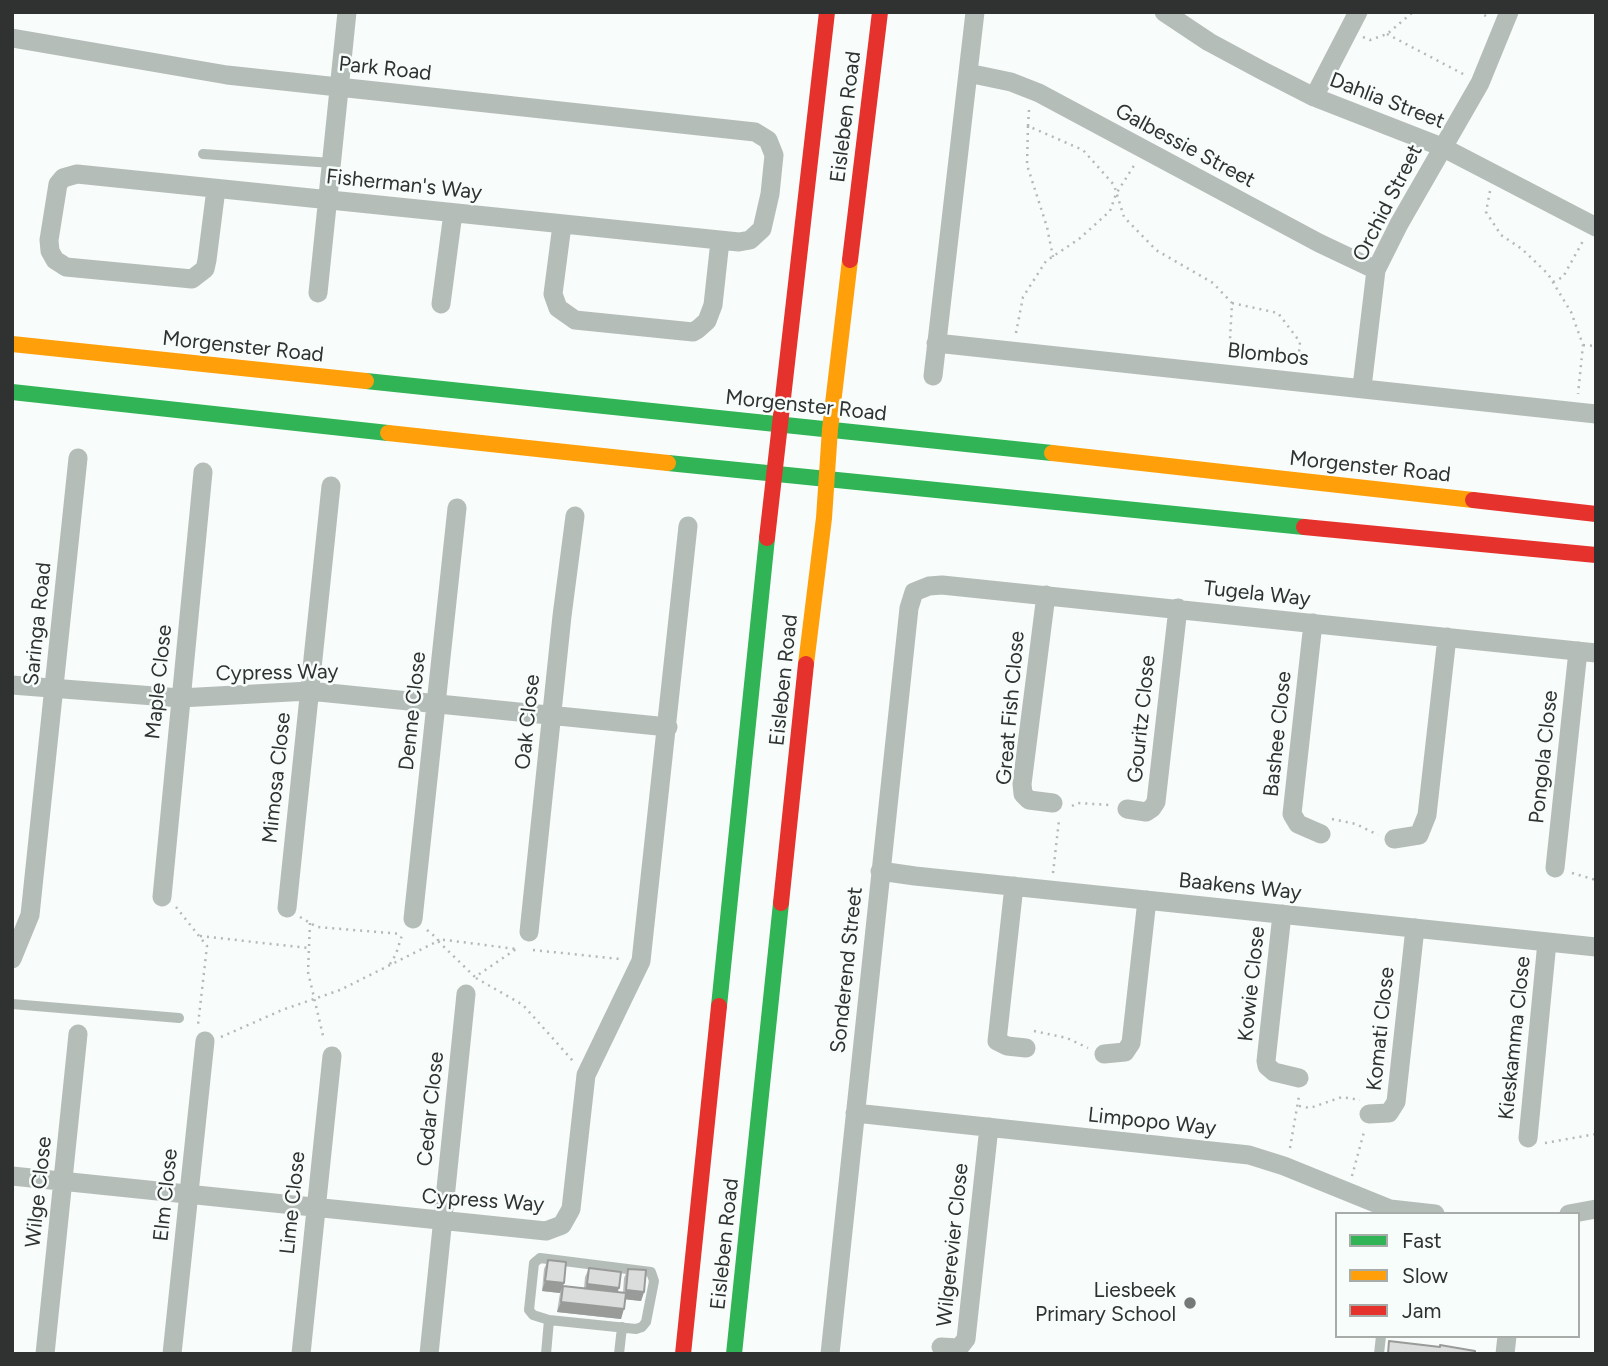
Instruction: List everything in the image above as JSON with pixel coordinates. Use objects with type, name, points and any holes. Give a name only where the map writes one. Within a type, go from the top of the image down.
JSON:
[{"type":"main road","name":"Eisleben Road","points":[[683,1354],[779,424],[827,12]]},
{"type":"main road","name":"Eisleben Road","points":[[734,1354],[804,681],[824,518],[830,429],[880,12]]},
{"type":"main road","name":"Morgenster Road","points":[[12,344],[830,429],[1596,514]]},
{"type":"main road","points":[[12,392],[825,480],[1596,555]]},
{"type":"street","points":[[318,293],[347,12]]},
{"type":"street","points":[[933,376],[975,12]]},
{"type":"street","name":"Dahlia Street","points":[[1164,12],[1209,42],[1314,97],[1442,146],[1594,226]]},
{"type":"street","name":"Orchid Street","points":[[1362,387],[1376,270],[1442,146],[1480,83],[1509,12]]},
{"type":"street","points":[[1314,97],[1354,21]]},
{"type":"street","name":"Park Road","points":[[12,38],[227,75],[755,132],[768,140],[774,155],[765,221],[756,237]]},
{"type":"street","name":"Galbessie Street","points":[[968,73],[1031,89],[1319,243],[1376,270]]},
{"type":"street","name":"Fisherman's Way","points":[[216,189],[205,269],[192,279],[65,267],[55,260],[50,251],[55,192],[63,178],[77,174],[720,241],[739,242],[756,237]]},
{"type":"street","points":[[441,304],[453,214]]},
{"type":"street","points":[[562,225],[554,294],[558,308],[568,317],[575,320],[693,332],[707,321],[713,306],[720,241]]},
{"type":"street","name":"Blombos","points":[[936,343],[1596,414]]},
{"type":"street","name":"Saringa Road","points":[[12,959],[30,915],[78,458]]},
{"type":"street","name":"Maple Close","points":[[162,897],[203,472]]},
{"type":"street","name":"Mimosa Close","points":[[287,908],[331,486]]},
{"type":"street","name":"Denne Close","points":[[413,919],[457,508]]},
{"type":"street","name":"Oak Close","points":[[530,941],[575,516]]},
{"type":"street","name":"Cypress Way","points":[[12,1176],[547,1231],[562,1225],[571,1209],[586,1075],[641,961],[688,526]]},
{"type":"street","name":"Tugela Way","points":[[914,592],[929,586],[942,585],[1587,652]]},
{"type":"street","name":"Sonderend Street","points":[[830,1354],[880,871],[909,608],[914,592]]},
{"type":"street","name":"Great Fish Close","points":[[1046,595],[1022,784],[1023,794],[1028,800],[1060,809]]},
{"type":"street","name":"Gouritz Close","points":[[1126,809],[1146,812],[1156,802],[1178,608]]},
{"type":"street","name":"Bashee Close","points":[[1313,623],[1292,814],[1298,824],[1321,834]]},
{"type":"street","points":[[1394,839],[1419,835],[1427,815],[1447,637]]},
{"type":"street","name":"Pongola Close","points":[[1555,868],[1587,652]]},
{"type":"street","name":"Cypress Way","points":[[12,685],[180,698],[309,691],[668,727]]},
{"type":"street","name":"Baakens Way","points":[[880,871],[1596,947]]},
{"type":"street","points":[[1014,886],[997,1041],[1007,1046],[1026,1048]]},
{"type":"street","points":[[1104,1054],[1125,1052],[1131,1043],[1147,900]]},
{"type":"street","name":"Kowie Close","points":[[1282,914],[1266,1060],[1267,1066],[1274,1072],[1299,1079]]},
{"type":"street","name":"Komati Close","points":[[1369,1114],[1389,1113],[1396,1102],[1415,928]]},
{"type":"street","name":"Kieskamma Close","points":[[1528,1138],[1547,942]]},
{"type":"street","name":"Cedar Close","points":[[429,1354],[442,1221],[471,986]]},
{"type":"street","name":"Wilge Close","points":[[45,1354],[78,1034]]},
{"type":"street","name":"Elm Close","points":[[172,1354],[189,1195],[201,1036]]},
{"type":"street","name":"Lime Close","points":[[301,1354],[328,1051]]},
{"type":"street","name":"Limpopo Way","points":[[855,1113],[1250,1155],[1390,1209],[1417,1212]]},
{"type":"street","name":"Wilgerevier Close","points":[[942,1346],[959,1348],[965,1339],[989,1127]]},
{"type":"lane","points":[[203,154],[331,163]]},
{"type":"lane","points":[[12,1004],[179,1018]]},
{"type":"lane","points":[[536,1260],[651,1272],[654,1281],[646,1322],[642,1327],[636,1329],[550,1320],[539,1318],[529,1310],[536,1260]]},
{"type":"lane","points":[[546,1354],[550,1320]]},
{"type":"lane","points":[[620,1354],[622,1327]]},
{"type":"path","points":[[1354,21],[1370,40],[1387,34],[1413,12]]},
{"type":"path","points":[[1387,34],[1480,83]]},
{"type":"path","points":[[1031,89],[1027,165],[1047,227],[1053,257]]},
{"type":"path","points":[[1028,126],[1083,150],[1114,185],[1124,217],[1156,250],[1213,283],[1232,303],[1278,313],[1300,342],[1297,381]]},
{"type":"path","points":[[1013,351],[1023,297],[1046,261],[1079,239],[1110,211],[1116,194],[1144,149]]},
{"type":"path","points":[[1495,174],[1486,212],[1502,235],[1522,249],[1548,274],[1571,312],[1583,345],[1576,411]]},
{"type":"path","points":[[1553,282],[1563,277],[1594,226]]},
{"type":"path","points":[[1231,374],[1229,359],[1232,303]]},
{"type":"path","points":[[1583,345],[1596,346]]},
{"type":"path","points":[[1051,890],[1060,809],[1078,803],[1126,809]]},
{"type":"path","points":[[1321,834],[1328,818],[1356,824],[1385,839],[1394,839]]},
{"type":"path","points":[[1555,868],[1596,880]]},
{"type":"path","points":[[181,911],[207,946],[201,1036]]},
{"type":"path","points":[[328,1051],[308,972],[310,923],[317,928],[402,934],[396,954],[389,965]]},
{"type":"path","points":[[200,936],[309,948]]},
{"type":"path","points":[[226,1036],[282,1010],[340,990],[438,939],[518,949],[471,986]]},
{"type":"path","points":[[438,941],[471,986],[523,1005],[586,1075]]},
{"type":"path","points":[[530,941],[641,961]]},
{"type":"path","points":[[1026,1048],[1032,1049],[1034,1031],[1067,1038],[1104,1054]]},
{"type":"path","points":[[1284,1166],[1299,1106],[1299,1079]]},
{"type":"path","points":[[1299,1106],[1310,1108],[1342,1097],[1361,1100],[1360,1112],[1369,1114],[1348,1193]]},
{"type":"path","points":[[1528,1138],[1529,1146],[1596,1134]]},
{"type":"building","points":[[548,1260],[566,1262],[564,1283],[545,1281]]},
{"type":"building","points":[[589,1268],[621,1272],[619,1288],[587,1284]]},
{"type":"building","points":[[628,1269],[646,1270],[644,1292],[626,1290]]},
{"type":"building","points":[[563,1286],[626,1293],[624,1309],[561,1302]]},
{"type":"building","points":[[1389,1341],[1440,1345],[1475,1351],[1475,1354],[1388,1354]]},
{"type":"traffic: fast","points":[[366,381],[1052,453]]},
{"type":"traffic: fast","points":[[12,392],[388,433]]},
{"type":"traffic: fast","points":[[668,463],[1304,527]]},
{"type":"traffic: fast","points":[[719,1006],[767,538]]},
{"type":"traffic: fast","points":[[734,1354],[781,903]]},
{"type":"traffic: slow","points":[[806,664],[850,260]]},
{"type":"traffic: slow","points":[[12,344],[366,381]]},
{"type":"traffic: slow","points":[[388,433],[668,463]]},
{"type":"traffic: slow","points":[[1052,453],[1473,500]]},
{"type":"traffic: jam","points":[[767,538],[827,12]]},
{"type":"traffic: jam","points":[[850,260],[880,12]]},
{"type":"traffic: jam","points":[[1473,500],[1596,514]]},
{"type":"traffic: jam","points":[[1304,527],[1596,555]]},
{"type":"traffic: jam","points":[[781,903],[806,664]]},
{"type":"traffic: jam","points":[[683,1354],[719,1006]]},
{"type":"place","name":"Liesbeek Primary School","points":[[1190,1303]]}]
